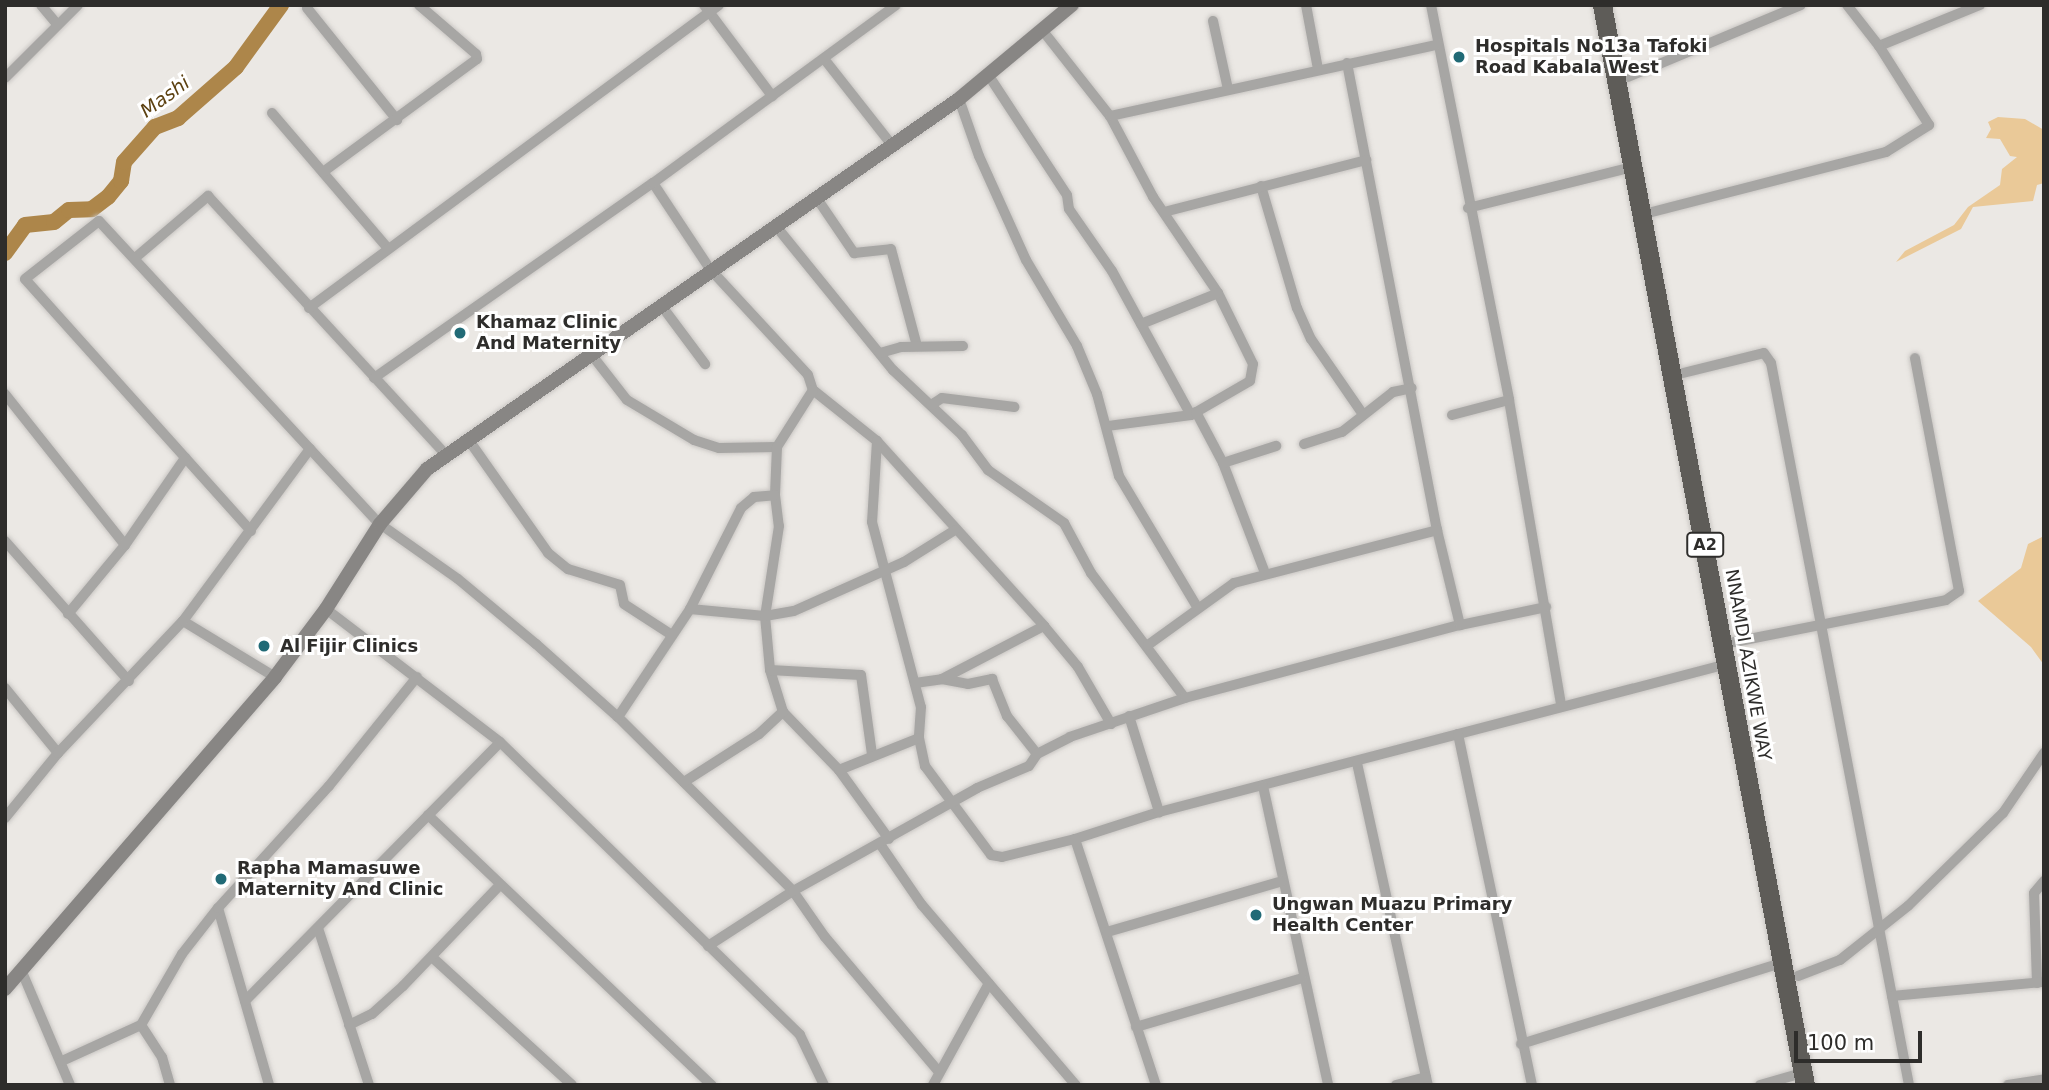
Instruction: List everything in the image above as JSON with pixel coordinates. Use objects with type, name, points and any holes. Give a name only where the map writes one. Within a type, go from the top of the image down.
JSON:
[{"type":"highway","name":"NNAMDI AZIKWE WAY","points":[[1602,5],[1727,664],[1791,969]]},
{"type":"highway","name":"NNAMDI AZIKWE WAY","points":[[1614,5],[1734,642],[1809,1081]]},
{"type":"street","points":[[41,5],[58,24]]},
{"type":"street","points":[[5,78],[78,5]]},
{"type":"street","points":[[323,172],[477,60],[477,54],[419,5]]},
{"type":"street","points":[[374,378],[653,183],[825,60],[896,5]]},
{"type":"street","points":[[5,989],[275,677],[326,610],[380,524],[445,454],[959,99],[1072,5]]},
{"type":"street","points":[[1306,5],[1318,69]]},
{"type":"street","points":[[1431,5],[1468,208],[1509,400],[1561,704]]},
{"type":"street","points":[[1628,77],[1801,5]]},
{"type":"street","points":[[1652,212],[1886,152],[1929,125],[1879,46],[1847,5]]},
{"type":"street","points":[[1879,46],[1980,5]]},
{"type":"street","points":[[307,8],[397,120]]},
{"type":"street","points":[[309,308],[387,247],[711,8],[772,96]]},
{"type":"street","points":[[1213,20],[1228,89]]},
{"type":"street","points":[[1043,31],[1110,116],[1164,212],[1218,293],[1253,364],[1250,382],[1193,413],[1107,426]]},
{"type":"street","points":[[1110,116],[1437,45]]},
{"type":"street","points":[[825,60],[892,145]]},
{"type":"street","points":[[1347,63],[1412,388],[1437,530],[1460,625]]},
{"type":"street","points":[[989,76],[1050,166],[1067,195],[1069,209],[1112,271],[1223,463],[1265,573]]},
{"type":"street","points":[[959,99],[979,156],[1026,260],[1077,346],[1107,426],[1119,476],[1185,593],[1198,607]]},
{"type":"street","points":[[272,113],[387,247]]},
{"type":"street","points":[[1164,212],[1366,160]]},
{"type":"street","points":[[1468,208],[1632,167]]},
{"type":"street","points":[[653,183],[710,269],[808,375],[813,390],[877,441],[1044,626],[1078,667],[1111,724]]},
{"type":"street","points":[[1261,186],[1297,308],[1311,339],[1362,413]]},
{"type":"street","points":[[135,258],[208,196],[445,454]]},
{"type":"street","points":[[816,197],[854,253],[891,249],[917,346]]},
{"type":"street","points":[[251,531],[25,279],[99,221],[380,524],[458,579],[618,717],[793,891],[825,937],[939,1072]]},
{"type":"street","points":[[775,225],[880,353],[962,435],[988,470],[1064,523],[1091,573],[1148,645],[1185,698]]},
{"type":"street","points":[[1141,324],[1218,293]]},
{"type":"street","points":[[661,305],[705,365]]},
{"type":"street","points":[[880,353],[917,346],[963,346]]},
{"type":"street","points":[[591,354],[627,400],[694,440],[719,448],[777,447]]},
{"type":"street","points":[[1683,373],[1755,355],[1769,356],[1824,626],[1909,1085]]},
{"type":"street","points":[[1734,642],[1946,600],[1959,591],[1915,358]]},
{"type":"street","points":[[1304,444],[1342,432],[1362,413],[1393,392],[1412,388]]},
{"type":"street","points":[[813,390],[777,447],[775,495],[779,526],[765,616],[771,670],[783,712],[839,771],[922,905],[1076,1085]]},
{"type":"street","points":[[5,394],[125,545]]},
{"type":"street","points":[[931,405],[942,398],[1014,407]]},
{"type":"street","points":[[1452,415],[1509,400]]},
{"type":"street","points":[[468,439],[548,553],[568,569],[620,585],[624,604],[672,635]]},
{"type":"street","points":[[877,441],[872,522],[921,707],[919,738],[925,766],[951,805],[991,855],[1002,858],[1075,839],[1158,812],[1357,763],[1561,704],[1727,664]]},
{"type":"street","points":[[1223,463],[1276,446]]},
{"type":"street","points":[[5,818],[58,753],[183,621],[310,449]]},
{"type":"street","points":[[68,614],[125,545],[185,458]]},
{"type":"street","points":[[618,717],[690,608],[741,508],[754,497],[775,495]]},
{"type":"street","points":[[690,608],[765,616],[822,602],[885,571],[955,530]]},
{"type":"street","points":[[1148,645],[1234,583],[1437,530]]},
{"type":"street","points":[[5,541],[129,681]]},
{"type":"street","points":[[708,946],[793,891],[1029,766],[1037,754],[1129,716],[1185,698],[1460,625],[1546,607]]},
{"type":"street","points":[[326,610],[500,742],[800,1035],[824,1085]]},
{"type":"street","points":[[183,621],[275,677]]},
{"type":"street","points":[[942,679],[1044,626]]},
{"type":"street","points":[[771,670],[861,676],[872,754]]},
{"type":"street","points":[[62,1061],[141,1025],[182,954],[218,908],[329,786],[416,677]]},
{"type":"street","points":[[915,682],[942,679],[968,684],[992,679],[1007,716],[1037,754]]},
{"type":"street","points":[[5,688],[58,753]]},
{"type":"street","points":[[684,782],[759,734],[783,712]]},
{"type":"street","points":[[1129,716],[1158,812]]},
{"type":"street","points":[[1458,734],[1521,1044],[1532,1085]]},
{"type":"street","points":[[839,771],[872,754],[919,738]]},
{"type":"street","points":[[245,1001],[500,742]]},
{"type":"street","points":[[1521,1044],[1791,969],[1840,960],[1881,930],[2003,813],[2044,753]]},
{"type":"street","points":[[1357,763],[1427,1081],[1396,1085]]},
{"type":"street","points":[[1263,786],[1302,978],[1328,1085]]},
{"type":"street","points":[[428,815],[712,1085]]},
{"type":"street","points":[[1075,839],[1156,1085]]},
{"type":"street","points":[[1107,932],[1282,881]]},
{"type":"street","points":[[1892,996],[2040,982],[2034,893],[2044,881]]},
{"type":"street","points":[[349,1025],[372,1014],[433,958],[500,885]]},
{"type":"street","points":[[218,908],[269,1085]]},
{"type":"street","points":[[318,928],[369,1085]]},
{"type":"street","points":[[433,958],[572,1085]]},
{"type":"street","points":[[22,972],[70,1085]]},
{"type":"street","points":[[1136,1027],[1302,978]]},
{"type":"street","points":[[933,1085],[989,982]]},
{"type":"street","points":[[141,1025],[162,1057],[170,1085]]},
{"type":"street","points":[[2008,1085],[2044,1079]]},
{"type":"street","points":[[1760,1085],[1809,1081]]},
{"type":"shaded area","points":[[1998,117],[2025,119],[2044,130],[2044,183],[2037,185],[2033,201],[1973,207],[1961,229],[1896,262],[1905,251],[1954,225],[1968,207],[2000,185],[2002,169],[2017,157],[2010,156],[2000,139],[1986,138],[1991,129],[1988,122]]},
{"type":"shaded area","points":[[2044,536],[2044,665],[2031,647],[1978,601],[2021,568],[2028,544]]},
{"type":"waterway","name":"Mashi","points":[[5,253],[25,225],[54,222],[69,210],[92,209],[108,197],[121,181],[124,162],[155,127],[178,118],[236,67],[281,5]]},
{"type":"place","name":"Hospitals No13a Tafoki Road Kabala West","points":[[1459,57]]},
{"type":"place","name":"Khamaz Clinic And Maternity","points":[[460,333]]},
{"type":"place","name":"Al Fijir Clinics","points":[[264,646]]},
{"type":"place","name":"Rapha Mamasuwe Maternity And Clinic","points":[[221,879]]},
{"type":"place","name":"Ungwan Muazu Primary Health Center","points":[[1256,915]]}]
